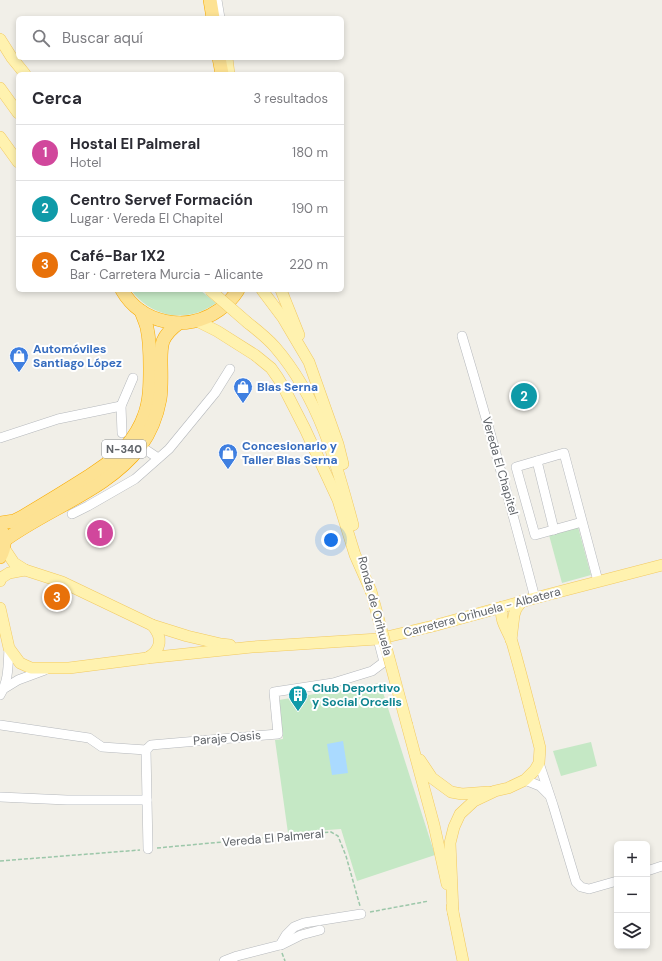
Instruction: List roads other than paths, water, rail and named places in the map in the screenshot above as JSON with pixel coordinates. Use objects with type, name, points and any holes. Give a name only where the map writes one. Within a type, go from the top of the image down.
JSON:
[{"type":"highway","points":[[219,60],[222,72]]},
{"type":"highway","name":"N-340","points":[[123,292],[132,304],[153,318],[166,322],[179,323],[198,321],[212,315],[225,306],[237,292]]},
{"type":"highway","name":"N-340","points":[[0,523],[14,521],[22,517],[108,464],[133,438],[145,415],[150,378],[147,328],[141,311]]},
{"type":"highway","name":"N-340","points":[[2,543],[27,525],[96,485],[129,460],[140,446],[153,424],[160,398],[161,350],[163,341],[171,329],[179,323]]},
{"type":"main road","points":[[0,39],[23,72]]},
{"type":"main road","points":[[227,60],[229,72]]},
{"type":"main road","points":[[0,88],[16,110]]},
{"type":"main road","points":[[0,137],[16,159]]},
{"type":"main road","name":"Ronda de Orihuela","points":[[212,292],[274,346],[300,380],[317,413],[330,447],[416,753],[434,825],[463,961]]},
{"type":"main road","points":[[264,292],[283,318],[308,362]]},
{"type":"main road","points":[[282,292],[298,330],[338,444],[348,485],[351,518]]},
{"type":"main road","points":[[198,321],[255,355],[264,362],[278,378],[305,429],[338,500],[355,555],[371,591]]},
{"type":"main road","points":[[2,543],[14,563],[25,570],[62,582],[152,625],[187,636],[221,644],[252,647]]},
{"type":"main road","name":"Carretera Orihuela - Albatera","points":[[252,647],[378,639],[425,628],[662,565]]},
{"type":"main road","points":[[0,581],[1,578],[9,573],[25,570]]},
{"type":"main road","points":[[511,640],[514,615],[516,609],[522,602]]},
{"type":"main road","points":[[416,753],[432,778],[451,792],[462,794],[495,791],[508,788],[525,780],[535,770],[539,763],[539,742],[511,640],[510,622],[502,607]]},
{"type":"main road","points":[[0,608],[9,648],[20,663],[31,668],[69,668],[252,647]]},
{"type":"main road","points":[[470,616],[489,617],[497,620],[511,640]]},
{"type":"main road","points":[[147,658],[158,648],[160,641],[158,633],[152,625]]},
{"type":"main road","points":[[453,912],[450,843],[454,827],[460,814],[474,801],[495,791]]},
{"type":"street","name":"Vereda El Chapitel","points":[[462,336],[502,473],[535,598]]},
{"type":"street","points":[[72,514],[135,479],[169,448],[215,393],[230,369]]},
{"type":"street","points":[[122,433],[121,406],[133,378]]},
{"type":"street","points":[[0,438],[58,419],[121,406]]},
{"type":"street","points":[[140,446],[158,458]]},
{"type":"street","points":[[582,522],[534,535],[516,467],[564,453],[598,581]]},
{"type":"street","points":[[537,461],[554,530]]},
{"type":"street","name":"Paraje Oasis","points":[[0,725],[89,738],[102,747],[146,750],[151,745],[278,734],[274,692],[333,683],[372,671],[384,662],[378,639]]},
{"type":"street","points":[[2,692],[8,674],[9,648]]},
{"type":"street","points":[[2,692],[18,680],[50,668]]},
{"type":"street","points":[[146,750],[148,849]]},
{"type":"street","points":[[539,763],[576,882],[581,887],[589,889],[614,882]]},
{"type":"street","points":[[525,780],[540,786],[550,797]]},
{"type":"street","points":[[0,797],[67,800],[147,800]]},
{"type":"street","points":[[650,870],[662,866]]},
{"type":"street","points":[[280,945],[286,935],[294,927],[304,923],[362,914]]},
{"type":"street","points":[[224,961],[237,956],[280,945],[302,935],[320,930]]},
{"type":"water","points":[[343,741],[348,773],[332,775],[327,744]]},
{"type":"place","name":"Automóviles Santiago López","points":[[19,373]]},
{"type":"place","name":"Centro Servef Formación","points":[[524,396]]},
{"type":"place","name":"Blas Serna","points":[[243,404]]},
{"type":"place","name":"Concesionario y Taller Blas Serna","points":[[228,470]]},
{"type":"place","name":"Hostal El Palmeral","points":[[100,533]]},
{"type":"place","name":"Café-Bar 1X2","points":[[57,597]]},
{"type":"place","name":"Club Deportivo y Social Orcelis","points":[[298,712]]}]
